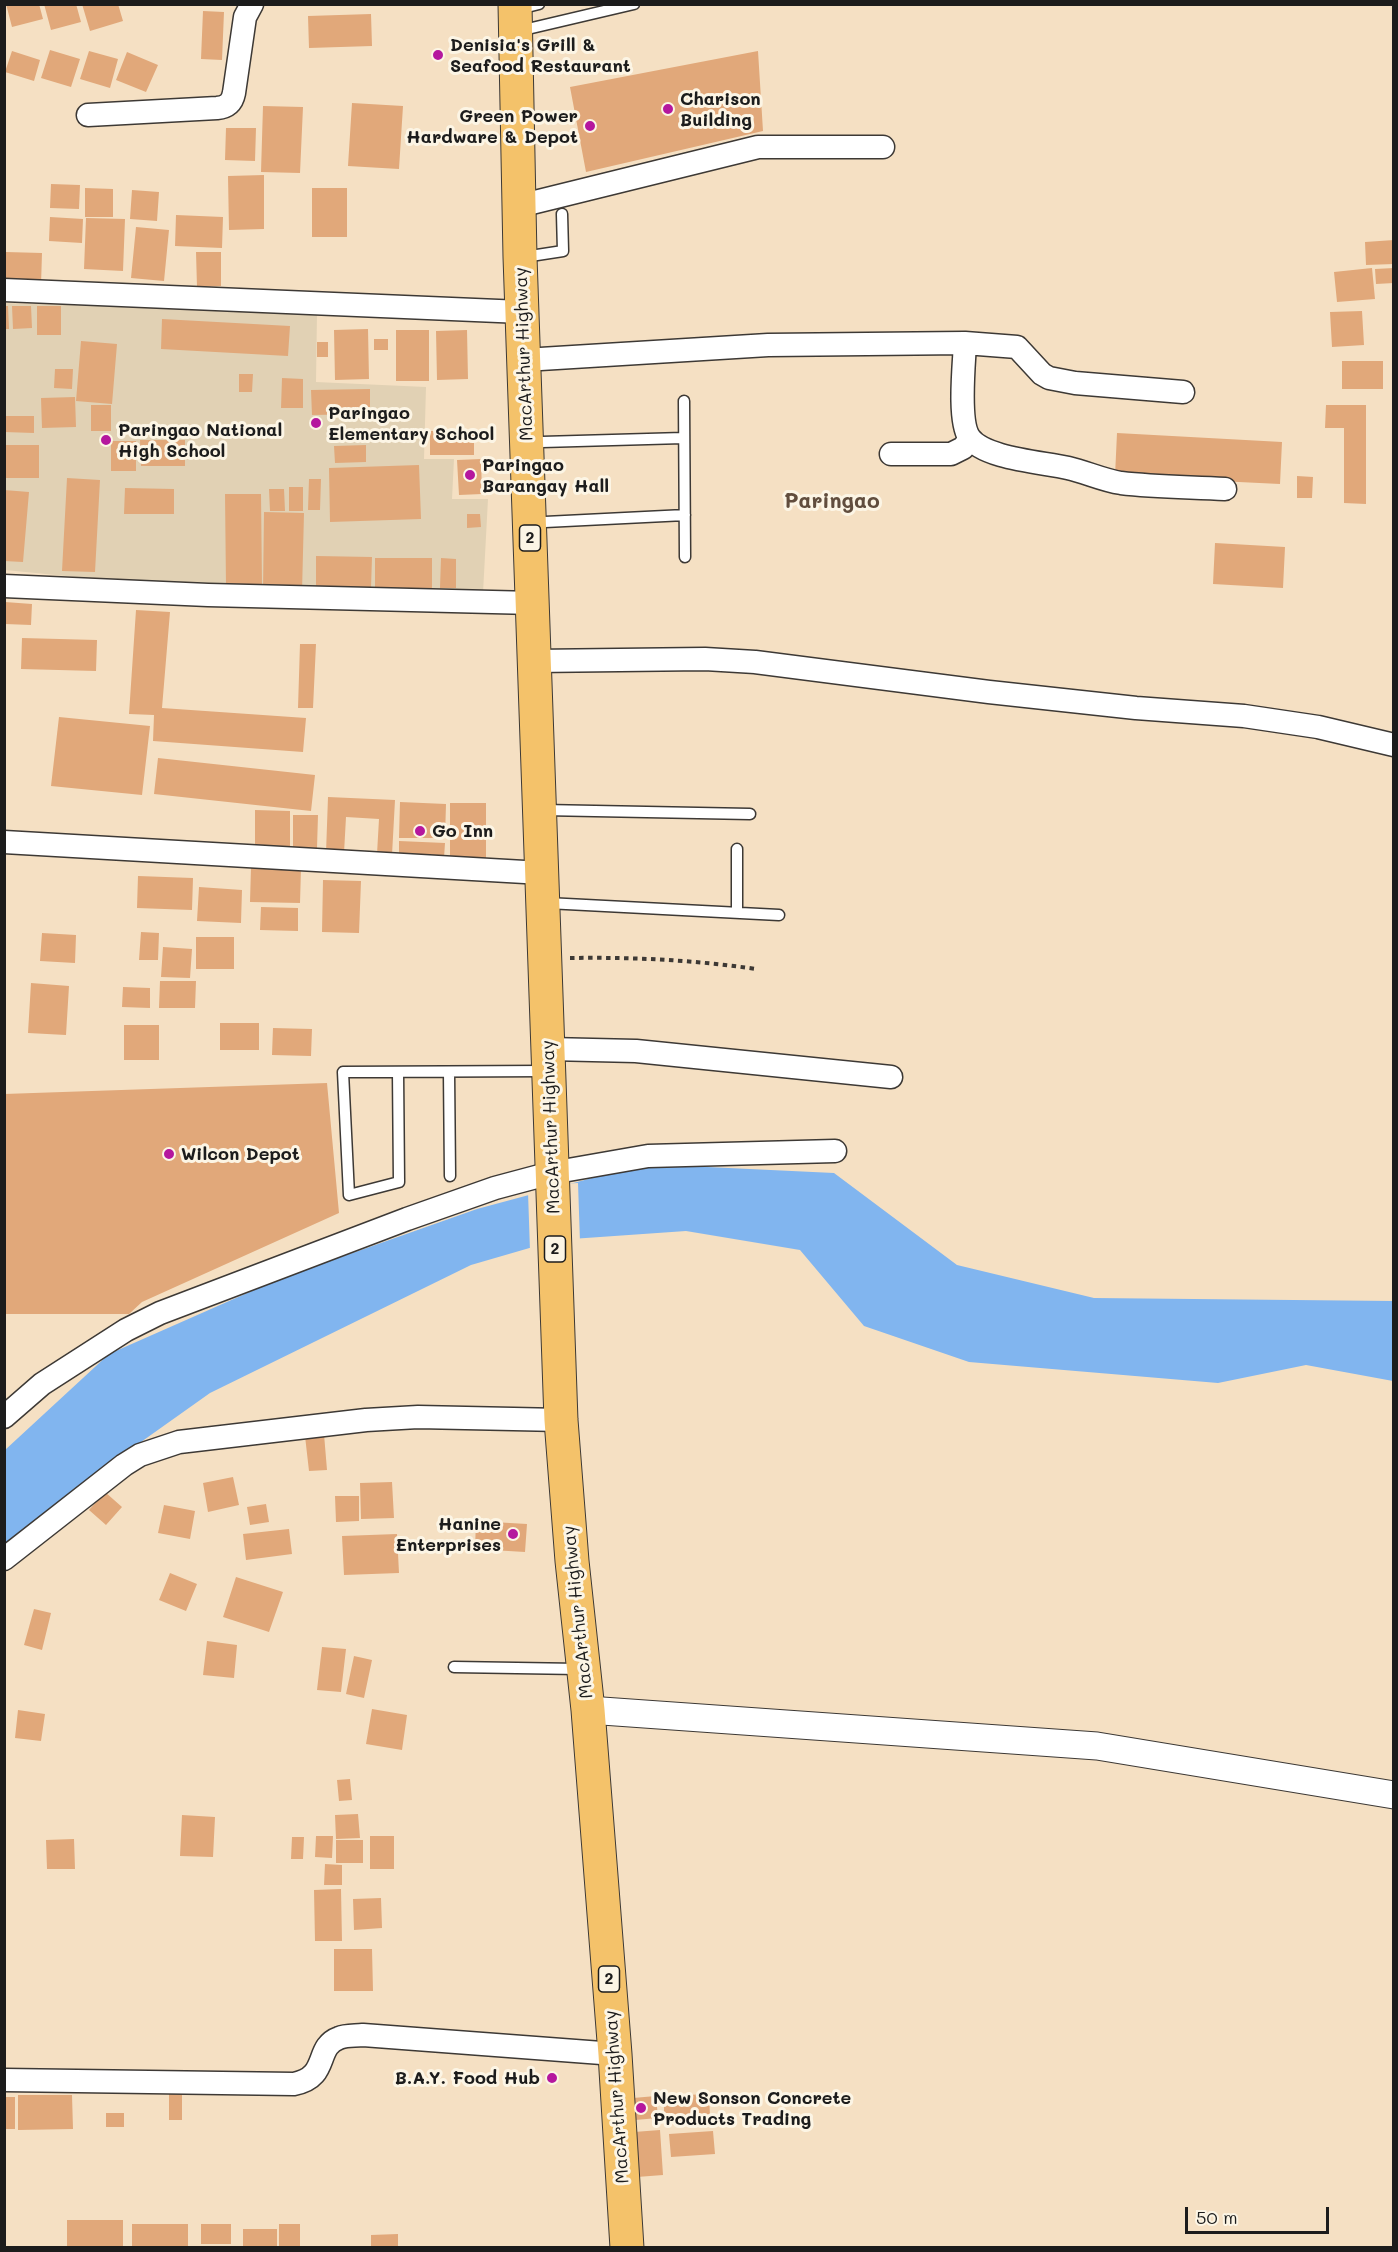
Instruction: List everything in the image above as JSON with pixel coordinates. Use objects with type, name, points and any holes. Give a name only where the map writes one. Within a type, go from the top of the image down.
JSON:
[{"type":"highway","name":"MacArthur Highway","points":[[521,13],[520,257],[561,1420],[572,1561],[588,1710],[615,2054],[627,2247]]},
{"type":"street","points":[[88,115],[217,108],[227,105],[232,101],[234,93],[245,17],[252,4]]},
{"type":"street","points":[[519,206],[758,147],[883,147]]},
{"type":"street","points":[[4,290],[522,312]]},
{"type":"street","points":[[524,360],[768,345],[965,343],[1017,347],[1042,374],[1049,378],[1183,392]]},
{"type":"street","points":[[965,343],[963,404],[966,431],[970,439],[981,448],[1068,468],[1120,483],[1225,489]]},
{"type":"street","points":[[891,454],[951,454],[963,448],[970,439]]},
{"type":"street","points":[[4,586],[208,595],[533,603]]},
{"type":"street","points":[[534,661],[705,659],[755,662],[1000,694],[1244,716],[1318,727],[1394,745]]},
{"type":"street","points":[[4,842],[543,888]]},
{"type":"street","points":[[549,1060],[636,1051],[891,1077]]},
{"type":"street","points":[[4,1417],[51,1377],[126,1330],[160,1313],[495,1188],[552,1178],[648,1156],[835,1151]]},
{"type":"street","points":[[4,1559],[124,1465],[140,1455],[179,1442],[366,1420],[418,1417],[561,1420]]},
{"type":"street","points":[[588,1710],[1097,1746],[1394,1796]]},
{"type":"street","points":[[4,2080],[294,2084],[311,2078],[318,2070],[326,2048],[337,2039],[346,2036],[375,2036],[615,2054]]},
{"type":"lane","points":[[521,13],[634,4]]},
{"type":"lane","points":[[520,257],[563,250],[562,214]]},
{"type":"lane","points":[[684,401],[685,557]]},
{"type":"lane","points":[[527,448],[542,442],[683,438]]},
{"type":"lane","points":[[530,528],[545,522],[685,515]]},
{"type":"lane","points":[[540,810],[750,814]]},
{"type":"lane","points":[[737,849],[737,913]]},
{"type":"lane","points":[[543,888],[737,913],[779,915]]},
{"type":"lane","points":[[398,1072],[399,1182],[349,1195],[343,1072],[398,1072],[449,1072],[549,1060]]},
{"type":"lane","points":[[449,1072],[450,1176]]},
{"type":"lane","points":[[454,1667],[584,1669]]},
{"type":"path","points":[[545,958],[641,957],[756,969]]},
{"type":"shaded area","points":[[5,303],[317,313],[316,382],[426,387],[424,459],[454,459],[452,499],[488,499],[483,593],[199,589],[5,570]]},
{"type":"water","points":[[644,1164],[834,1173],[957,1265],[1094,1298],[1393,1301],[1393,1381],[1306,1365],[1218,1383],[969,1362],[864,1326],[800,1250],[686,1231],[557,1240],[471,1265],[210,1393],[79,1486],[5,1549],[5,1450],[109,1354],[279,1279],[477,1209]]},
{"type":"pier","points":[[578,1183],[580,1242],[558,1243],[530,1251],[528,1192],[560,1184]]},
{"type":"building","points":[[6,4],[39,4],[43,19],[12,27]]},
{"type":"building","points":[[44,4],[76,4],[81,22],[51,30]]},
{"type":"building","points":[[82,4],[118,4],[123,21],[90,31]]},
{"type":"building","points":[[203,11],[224,12],[222,60],[201,59]]},
{"type":"building","points":[[371,14],[372,46],[309,48],[308,16]]},
{"type":"building","points":[[50,50],[80,59],[71,87],[41,78]]},
{"type":"building","points":[[12,51],[40,60],[34,81],[5,72]]},
{"type":"building","points":[[89,51],[118,59],[110,88],[80,79]]},
{"type":"building","name":"Charison Building","points":[[758,51],[763,131],[586,172],[570,87]]},
{"type":"building","points":[[127,52],[158,65],[146,92],[116,80]]},
{"type":"building","points":[[352,103],[403,106],[399,169],[348,166]]},
{"type":"building","points":[[263,106],[303,107],[300,173],[261,172]]},
{"type":"building","points":[[226,128],[256,128],[255,161],[225,160]]},
{"type":"building","points":[[264,175],[264,229],[229,230],[228,176]]},
{"type":"building","points":[[51,184],[80,185],[79,209],[50,208]]},
{"type":"building","points":[[85,188],[113,189],[113,217],[85,217]]},
{"type":"building","points":[[312,188],[347,188],[347,237],[312,237]]},
{"type":"building","points":[[132,190],[159,192],[157,221],[130,219]]},
{"type":"building","points":[[176,215],[223,217],[222,248],[175,246]]},
{"type":"building","points":[[50,217],[83,219],[82,243],[49,241]]},
{"type":"building","points":[[86,218],[125,219],[123,271],[84,269]]},
{"type":"building","points":[[136,227],[169,230],[164,281],[131,278]]},
{"type":"building","points":[[1394,240],[1394,264],[1366,265],[1365,242]]},
{"type":"building","points":[[6,252],[42,253],[41,285],[5,284]]},
{"type":"building","points":[[196,252],[221,252],[221,286],[197,287]]},
{"type":"building","points":[[1372,268],[1375,299],[1337,302],[1334,272]]},
{"type":"building","points":[[1394,268],[1394,283],[1376,284],[1375,269]]},
{"type":"building","points":[[5,306],[8,306],[9,329],[5,329]]},
{"type":"building","points":[[12,306],[31,306],[32,328],[13,329]]},
{"type":"building","points":[[37,306],[61,306],[61,335],[37,335]]},
{"type":"building","points":[[1362,311],[1364,345],[1332,347],[1330,312]]},
{"type":"building","points":[[162,319],[290,326],[288,356],[161,349]]},
{"type":"building","points":[[368,329],[369,379],[335,380],[334,330]]},
{"type":"building","points":[[396,330],[429,330],[429,381],[396,381]]},
{"type":"building","points":[[467,330],[468,379],[437,380],[436,331]]},
{"type":"building","points":[[374,339],[388,339],[388,350],[374,350]]},
{"type":"building","points":[[81,341],[117,344],[112,404],[76,401]]},
{"type":"building","points":[[317,342],[328,342],[328,357],[317,357]]},
{"type":"building","points":[[1342,361],[1383,361],[1383,389],[1342,389]]},
{"type":"building","points":[[55,369],[73,369],[72,389],[54,388]]},
{"type":"building","points":[[239,374],[253,374],[252,392],[239,392]]},
{"type":"building","points":[[282,378],[303,379],[303,408],[281,408]]},
{"type":"building","points":[[370,389],[370,414],[312,415],[311,390]]},
{"type":"building","points":[[75,397],[76,427],[42,428],[41,398]]},
{"type":"building","points":[[91,405],[111,405],[111,431],[91,431]]},
{"type":"building","points":[[1326,405],[1366,405],[1366,504],[1344,503],[1344,428],[1325,428]]},
{"type":"building","points":[[4,416],[34,416],[34,433],[4,432]]},
{"type":"building","points":[[430,431],[474,431],[474,455],[430,455]]},
{"type":"building","points":[[1117,433],[1282,442],[1280,484],[1115,476]]},
{"type":"building","points":[[140,440],[185,440],[185,466],[141,466]]},
{"type":"building","points":[[111,441],[136,441],[136,471],[111,471]]},
{"type":"building","points":[[4,445],[39,445],[39,478],[4,478]]},
{"type":"building","points":[[366,445],[366,462],[335,463],[334,446]]},
{"type":"building","points":[[481,459],[482,494],[459,495],[457,460]]},
{"type":"building","points":[[419,465],[421,519],[330,522],[329,468]]},
{"type":"building","points":[[1297,476],[1313,477],[1312,498],[1297,498]]},
{"type":"building","points":[[67,478],[100,480],[95,572],[62,571]]},
{"type":"building","points":[[309,479],[321,479],[320,510],[308,510]]},
{"type":"building","points":[[289,487],[303,487],[303,511],[289,511]]},
{"type":"building","points":[[125,488],[174,489],[174,514],[124,514]]},
{"type":"building","points":[[269,489],[284,489],[285,511],[270,511]]},
{"type":"building","points":[[4,490],[29,492],[23,562],[4,561]]},
{"type":"building","points":[[225,494],[261,494],[262,586],[226,586]]},
{"type":"building","points":[[264,512],[304,513],[302,592],[263,591]]},
{"type":"building","points":[[467,514],[480,514],[481,527],[467,528]]},
{"type":"building","points":[[1215,543],[1285,547],[1283,588],[1213,584]]},
{"type":"building","points":[[316,556],[372,557],[371,588],[316,587]]},
{"type":"building","points":[[375,558],[432,558],[432,589],[375,589]]},
{"type":"building","points":[[441,558],[456,559],[456,588],[440,588]]},
{"type":"building","points":[[5,602],[32,604],[31,625],[5,624]]},
{"type":"building","points":[[136,610],[170,612],[162,708],[306,718],[303,752],[153,741],[154,715],[129,714]]},
{"type":"building","points":[[22,638],[97,640],[96,671],[21,669]]},
{"type":"building","points":[[300,644],[316,644],[313,708],[298,708]]},
{"type":"building","points":[[59,717],[150,726],[142,795],[51,786]]},
{"type":"building","points":[[158,758],[315,775],[311,811],[154,794]]},
{"type":"building","points":[[328,797],[395,800],[392,855],[377,854],[379,819],[346,817],[344,853],[326,853]]},
{"type":"building","points":[[400,802],[446,804],[445,838],[399,838]]},
{"type":"building","points":[[450,803],[486,803],[486,862],[450,862]]},
{"type":"building","points":[[255,810],[290,811],[290,849],[255,849]]},
{"type":"building","points":[[293,815],[318,815],[317,848],[293,847]]},
{"type":"building","points":[[399,841],[445,843],[444,858],[399,856]]},
{"type":"building","points":[[251,867],[301,868],[300,903],[250,902]]},
{"type":"building","points":[[138,876],[193,878],[192,910],[137,908]]},
{"type":"building","points":[[323,880],[361,881],[359,933],[322,932]]},
{"type":"building","points":[[199,887],[242,890],[241,923],[197,921]]},
{"type":"building","points":[[261,907],[298,908],[298,931],[260,930]]},
{"type":"building","points":[[141,932],[159,933],[158,960],[139,960]]},
{"type":"building","points":[[42,933],[76,935],[75,963],[40,961]]},
{"type":"building","points":[[196,937],[234,937],[234,969],[196,969]]},
{"type":"building","points":[[163,947],[192,949],[190,978],[161,977]]},
{"type":"building","points":[[160,981],[196,981],[195,1008],[159,1008]]},
{"type":"building","points":[[31,983],[69,986],[66,1035],[28,1033]]},
{"type":"building","points":[[123,987],[150,988],[150,1008],[122,1007]]},
{"type":"building","points":[[220,1023],[259,1023],[259,1050],[220,1050]]},
{"type":"building","points":[[124,1025],[159,1025],[159,1060],[124,1060]]},
{"type":"building","points":[[273,1028],[312,1029],[311,1056],[272,1055]]},
{"type":"building","name":"Wilcon Depot","points":[[327,1083],[339,1213],[142,1302],[129,1314],[4,1314],[4,1094]]},
{"type":"building","points":[[324,1434],[327,1470],[309,1471],[305,1436]]},
{"type":"building","points":[[233,1477],[239,1505],[208,1512],[203,1483]]},
{"type":"building","points":[[392,1482],[394,1518],[361,1519],[360,1483]]},
{"type":"building","points":[[105,1492],[122,1507],[106,1525],[89,1510]]},
{"type":"building","points":[[335,1496],[359,1496],[359,1521],[336,1522]]},
{"type":"building","points":[[266,1504],[269,1522],[250,1525],[247,1507]]},
{"type":"building","points":[[164,1505],[195,1511],[190,1539],[158,1533]]},
{"type":"building","points":[[476,1521],[527,1524],[525,1552],[475,1549]]},
{"type":"building","points":[[289,1529],[292,1554],[246,1560],[243,1534]]},
{"type":"building","points":[[397,1534],[399,1573],[344,1575],[342,1536]]},
{"type":"building","points":[[170,1573],[197,1584],[186,1611],[159,1600]]},
{"type":"building","points":[[236,1577],[283,1592],[269,1632],[223,1617]]},
{"type":"building","points":[[34,1609],[51,1613],[42,1650],[24,1645]]},
{"type":"building","points":[[207,1641],[237,1645],[234,1678],[203,1675]]},
{"type":"building","points":[[322,1647],[346,1649],[341,1692],[317,1690]]},
{"type":"building","points":[[354,1656],[372,1660],[364,1698],[346,1694]]},
{"type":"building","points":[[372,1709],[407,1715],[402,1750],[366,1744]]},
{"type":"building","points":[[18,1710],[45,1714],[41,1741],[15,1738]]},
{"type":"building","points":[[350,1779],[352,1800],[339,1801],[337,1780]]},
{"type":"building","points":[[358,1814],[360,1838],[336,1839],[335,1815]]},
{"type":"building","points":[[182,1815],[215,1817],[213,1857],[180,1856]]},
{"type":"building","points":[[316,1836],[333,1836],[332,1858],[315,1857]]},
{"type":"building","points":[[370,1836],[394,1836],[394,1869],[370,1869]]},
{"type":"building","points":[[292,1837],[304,1837],[303,1859],[291,1859]]},
{"type":"building","points":[[74,1839],[75,1869],[47,1869],[46,1840]]},
{"type":"building","points":[[336,1840],[363,1840],[363,1863],[336,1863]]},
{"type":"building","points":[[325,1864],[342,1865],[342,1885],[324,1885]]},
{"type":"building","points":[[341,1889],[342,1941],[315,1941],[314,1890]]},
{"type":"building","points":[[381,1898],[382,1928],[354,1930],[353,1899]]},
{"type":"building","points":[[334,1949],[372,1949],[373,1991],[334,1991]]},
{"type":"building","points":[[169,2094],[182,2094],[182,2120],[169,2120]]},
{"type":"building","points":[[709,2094],[710,2116],[664,2118],[664,2096]]},
{"type":"building","points":[[18,2095],[72,2095],[73,2129],[18,2130]]},
{"type":"building","points":[[656,2096],[658,2118],[635,2120],[633,2098]]},
{"type":"building","points":[[4,2097],[15,2097],[15,2129],[4,2129]]},
{"type":"building","points":[[106,2113],[124,2113],[124,2127],[106,2127]]},
{"type":"building","points":[[660,2130],[663,2175],[637,2177],[634,2132]]},
{"type":"building","points":[[713,2131],[715,2154],[671,2157],[669,2134]]},
{"type":"building","points":[[67,2220],[123,2220],[123,2248],[67,2248]]},
{"type":"building","points":[[132,2224],[188,2224],[188,2248],[132,2248]]},
{"type":"building","points":[[201,2224],[231,2224],[231,2244],[201,2244]]},
{"type":"building","points":[[279,2224],[300,2224],[300,2248],[279,2248]]},
{"type":"building","points":[[243,2229],[277,2229],[277,2248],[243,2248]]},
{"type":"building","points":[[398,2234],[398,2248],[371,2248],[371,2235]]},
{"type":"place","name":"Denisia's Grill & Seafood Restaurant","points":[[438,55]]},
{"type":"place","name":"Charison Building","points":[[668,109]]},
{"type":"place","name":"Green Power Hardware & Depot","points":[[590,126]]},
{"type":"place","name":"Paringao Elementary School","points":[[316,423]]},
{"type":"place","name":"Paringao National High School","points":[[106,440]]},
{"type":"place","name":"Paringao Barangay Hall","points":[[470,475]]},
{"type":"place","name":"Go Inn","points":[[420,831]]},
{"type":"place","name":"Wilcon Depot","points":[[169,1154]]},
{"type":"place","name":"Hanine Enterprises","points":[[513,1534]]},
{"type":"place","name":"B.A.Y. Food Hub","points":[[552,2078]]},
{"type":"place","name":"New Sonson Concrete Products Trading","points":[[641,2108]]},
{"type":"district","name":"Paringao","points":[[832,502]]}]
